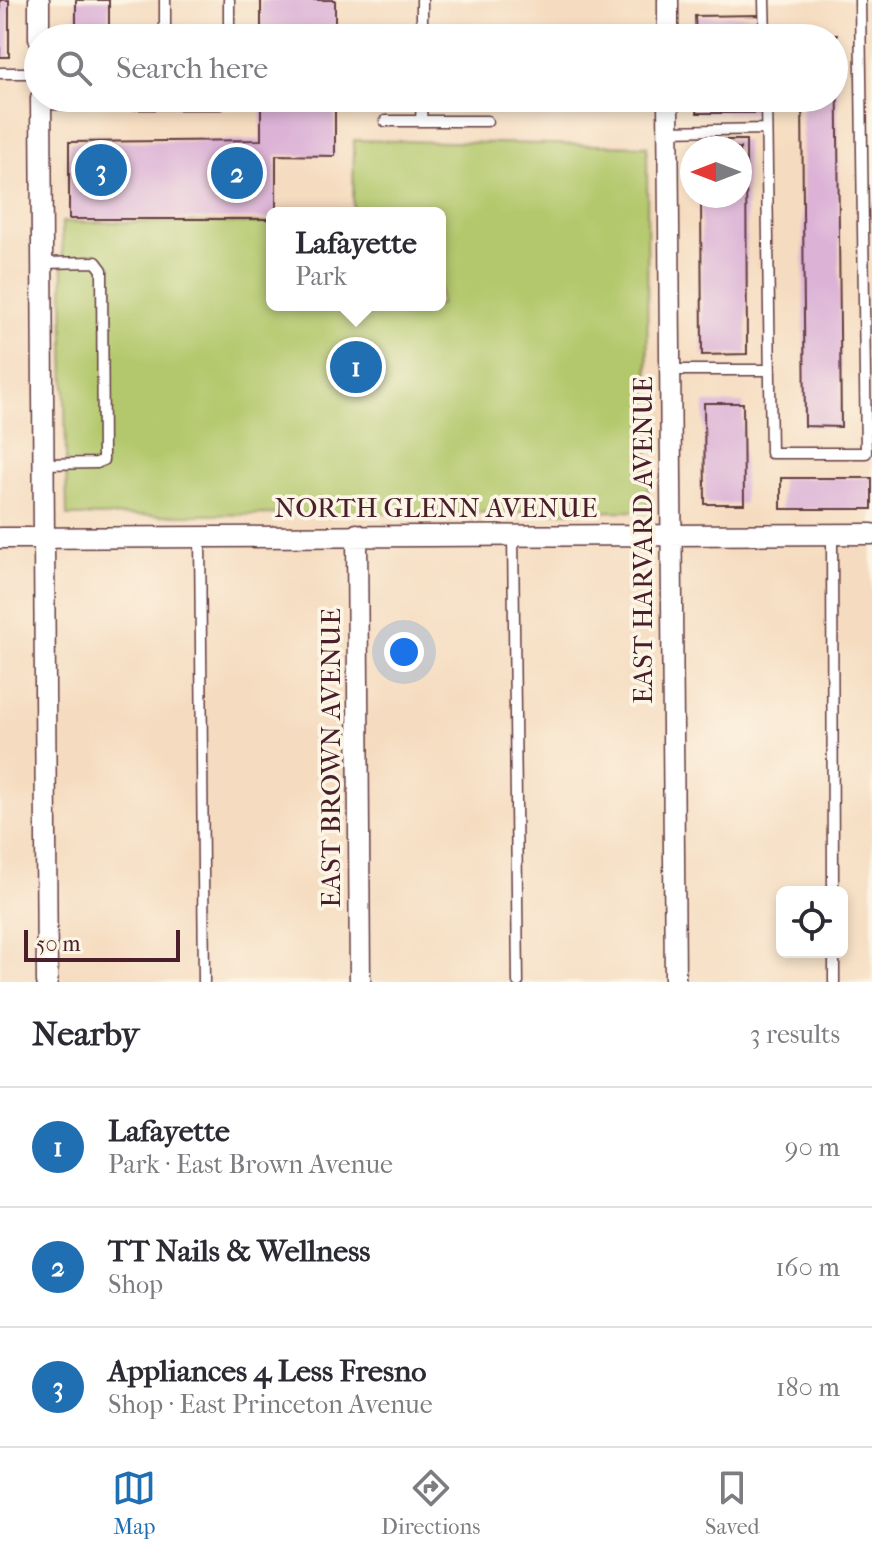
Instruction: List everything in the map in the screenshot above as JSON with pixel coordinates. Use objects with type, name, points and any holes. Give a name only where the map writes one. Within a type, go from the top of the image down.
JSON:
[{"type":"street","points":[[39,0],[39,24]]},
{"type":"street","points":[[668,0],[668,24]]},
{"type":"street","points":[[41,112],[47,982]]},
{"type":"street","name":"EAST HARVARD AVENUE","points":[[668,112],[675,982]]},
{"type":"street","name":"EAST BROWN AVENUE","points":[[357,534],[360,982]]},
{"type":"street","name":"NORTH GLENN AVENUE","points":[[0,538],[872,534]]},
{"type":"lane","points":[[165,0],[165,24]]},
{"type":"lane","points":[[229,0],[229,24]]},
{"type":"lane","points":[[422,0],[422,24]]},
{"type":"lane","points":[[764,0],[765,24]]},
{"type":"lane","points":[[766,112],[771,453],[869,453],[867,167],[860,0]]},
{"type":"lane","points":[[0,73],[24,73]]},
{"type":"lane","points":[[421,112],[421,121]]},
{"type":"lane","points":[[385,121],[487,121]]},
{"type":"lane","points":[[668,131],[766,129]]},
{"type":"lane","points":[[42,263],[96,262],[102,270],[103,460],[97,463],[43,464]]},
{"type":"lane","points":[[669,370],[770,370]]},
{"type":"lane","points":[[832,534],[833,886]]},
{"type":"lane","points":[[513,535],[518,982]]},
{"type":"lane","points":[[200,536],[204,982]]},
{"type":"lane","points":[[834,958],[834,982]]},
{"type":"green space","points":[[354,140],[647,146],[648,511],[67,516],[62,222],[266,223],[266,311],[446,311],[446,207],[353,207]]},
{"type":"building","points":[[0,0],[9,0],[9,57],[0,57]]},
{"type":"building","points":[[76,0],[109,0],[109,24],[76,24]]},
{"type":"building","points":[[261,0],[335,0],[335,24],[261,24]]},
{"type":"building","points":[[759,15],[759,24],[695,24],[695,16]]},
{"type":"building","points":[[261,112],[335,112],[335,156],[276,155],[276,207],[266,207],[266,219],[69,219],[69,142],[261,140]]},
{"type":"building","points":[[697,112],[760,112],[760,113]]},
{"type":"building","points":[[802,112],[838,112],[841,427],[805,426]]},
{"type":"building","points":[[701,208],[746,208],[747,354],[702,355]]},
{"type":"building","points":[[704,403],[743,403],[744,504],[705,504]]},
{"type":"building","points":[[781,478],[872,478],[872,509],[781,509]]},
{"type":"place","name":"Appliances 4 Less Fresno","points":[[101,170]]},
{"type":"place","name":"TT Nails & Wellness","points":[[237,173]]},
{"type":"place","name":"Lafayette","points":[[356,367]]}]
